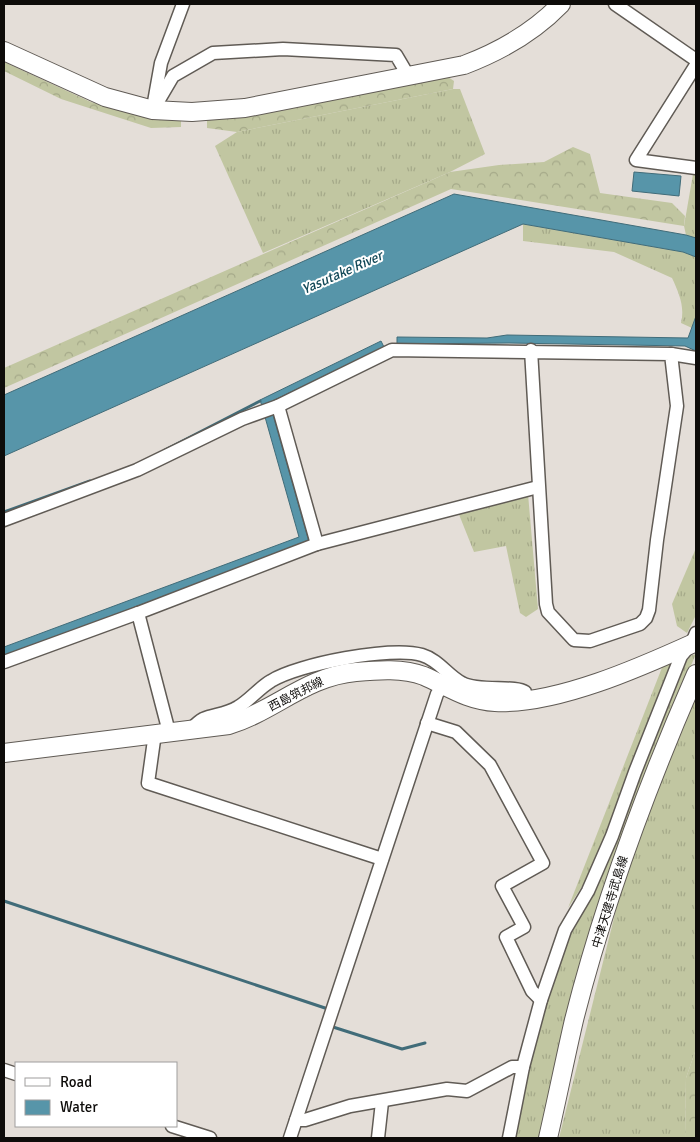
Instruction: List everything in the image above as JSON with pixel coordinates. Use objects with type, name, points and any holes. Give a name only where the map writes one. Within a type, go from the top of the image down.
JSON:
[{"type":"main road","points":[[4,51],[105,97],[153,110],[192,112],[245,108],[464,65],[486,57],[525,36],[561,4]]},
{"type":"main road","name":"西島筑邦線","points":[[4,753],[229,725],[252,718],[311,683],[354,672],[383,670],[407,672],[424,676],[442,687],[467,696],[494,702],[526,699],[579,688],[608,678],[695,639]]},
{"type":"main road","name":"中津天建寺武島線","points":[[548,1138],[574,1019],[614,888],[664,746],[696,674]]},
{"type":"street","points":[[153,110],[161,63],[183,4]]},
{"type":"street","points":[[615,4],[696,60]]},
{"type":"street","points":[[153,110],[173,76],[213,53],[282,49],[396,55],[409,77]]},
{"type":"street","points":[[696,65],[636,160],[696,168]]},
{"type":"street","points":[[4,520],[137,470],[242,419],[278,406],[392,350],[531,350],[671,354],[696,358]]},
{"type":"street","points":[[531,350],[538,487],[548,612],[574,640],[582,642],[590,642],[640,624],[646,618],[649,610],[677,406],[671,354]]},
{"type":"street","points":[[278,406],[317,544]]},
{"type":"street","points":[[4,662],[317,544],[538,487]]},
{"type":"street","points":[[138,613],[162,732],[148,783],[382,859]]},
{"type":"street","points":[[509,1138],[541,1000],[565,930],[588,891],[612,836],[681,656],[695,639]]},
{"type":"street","points":[[191,729],[202,719],[222,716],[238,707],[271,680],[299,669],[347,658],[399,653],[422,655],[444,667],[462,683],[498,690],[521,690],[525,692],[526,699]]},
{"type":"street","points":[[290,1138],[427,722],[437,694],[442,687]]},
{"type":"street","points":[[427,722],[456,732],[490,765],[543,863],[502,886],[524,927],[506,936],[532,991],[541,1000]]},
{"type":"street","points":[[296,1120],[305,1120],[350,1106],[382,1102],[447,1088],[467,1091],[512,1067],[524,1067]]},
{"type":"street","points":[[378,1138],[382,1102]]},
{"type":"street","points":[[175,1127],[210,1138]]},
{"type":"green space","points":[[4,62],[91,102],[144,116],[181,121],[181,127],[151,128],[61,99],[4,71]]},
{"type":"green space","points":[[448,77],[454,81],[453,89],[237,132],[207,128],[207,120],[280,111]]},
{"type":"green space","points":[[460,89],[485,154],[450,172],[263,253],[215,146],[237,132]]},
{"type":"green space","points":[[573,147],[590,154],[600,193],[672,203],[685,216],[684,226],[451,189],[4,388],[4,368],[450,172],[499,165],[544,162]]},
{"type":"green space","points":[[693,174],[696,174],[696,238],[686,235],[684,226]]},
{"type":"green space","points":[[523,224],[683,252],[696,257],[696,316],[692,328],[681,323],[682,306],[672,278],[614,252],[523,241]]},
{"type":"green space","points":[[528,494],[538,609],[526,617],[520,613],[506,546],[474,552],[458,512]]},
{"type":"green space","points":[[696,548],[696,615],[687,633],[677,626],[672,604]]},
{"type":"green space","points":[[696,654],[657,744],[540,1138],[514,1138],[545,1000],[568,931],[686,657]]},
{"type":"green space","points":[[676,659],[594,868],[568,908],[663,665]]},
{"type":"green space","points":[[696,694],[696,1049],[686,1078],[685,1138],[559,1138],[620,894],[672,746]]},
{"type":"green space","points":[[696,1049],[696,1138],[685,1138],[686,1078]]},
{"type":"water","points":[[634,172],[681,176],[679,196],[632,191]]},
{"type":"water","name":"Yasutake River","points":[[454,194],[686,235],[696,238],[696,257],[683,252],[523,224],[4,456],[4,395]]},
{"type":"water","points":[[696,316],[696,351],[685,346],[509,343],[397,344],[397,337],[487,338],[507,335],[688,338]]},
{"type":"water","points":[[381,341],[384,347],[262,406],[260,400]]},
{"type":"water","points":[[273,415],[309,542],[4,656],[4,647],[299,537],[265,417]]},
{"type":"waterway","points":[[165,450],[260,401]]},
{"type":"waterway","points":[[4,512],[90,481]]},
{"type":"waterway","points":[[4,901],[325,1008]]},
{"type":"waterway","points":[[333,1027],[402,1049],[425,1043]]}]
